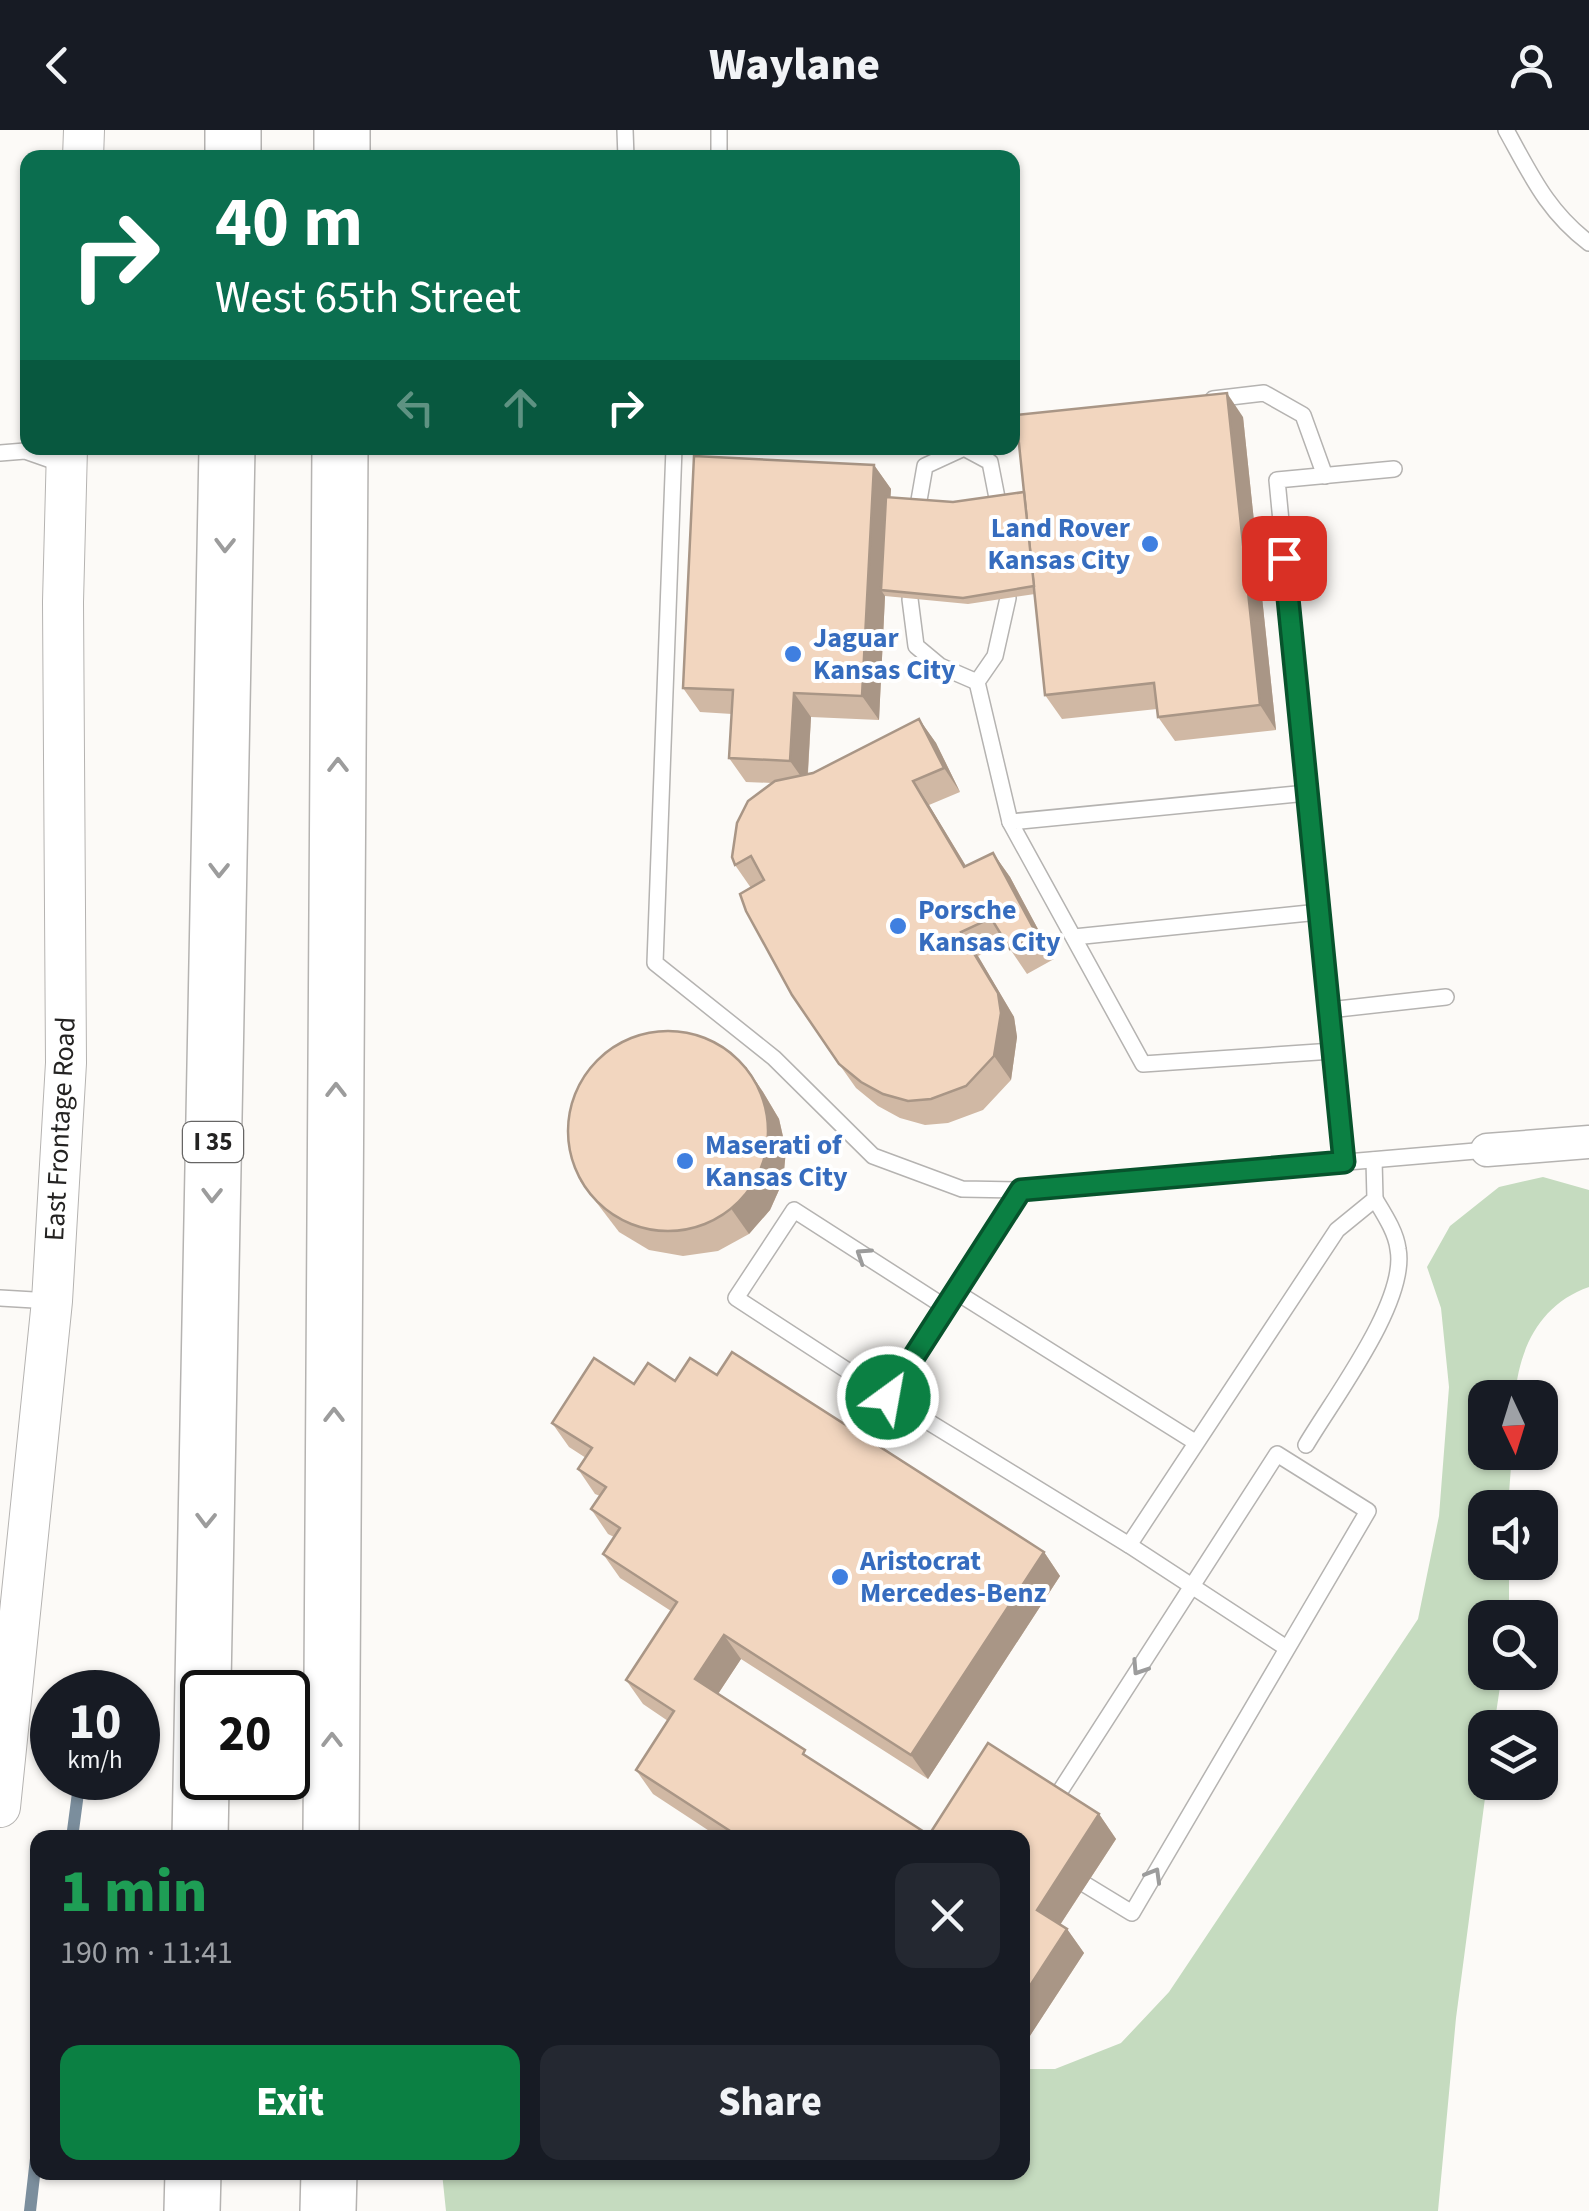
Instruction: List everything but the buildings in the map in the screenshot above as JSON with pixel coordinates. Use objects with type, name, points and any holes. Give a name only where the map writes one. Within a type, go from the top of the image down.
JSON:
[{"type":"highway","name":"I 35","points":[[200,1830],[227,455]]},
{"type":"highway","points":[[331,1830],[340,455]]},
{"type":"street","name":"East Frontage Road","points":[[0,1807],[52,1301],[66,1063],[63,638],[67,456]]},
{"type":"street","points":[[1487,1150],[1589,1142]]},
{"type":"lane","points":[[1506,130],[1548,206],[1589,243]]},
{"type":"lane","points":[[1205,400],[1264,393],[1303,415],[1325,476]]},
{"type":"lane","points":[[674,455],[655,963],[774,1058],[873,1156],[962,1189],[1021,1190],[1487,1150]]},
{"type":"lane","points":[[918,506],[926,466],[949,455]]},
{"type":"lane","points":[[977,455],[990,462],[998,503]]},
{"type":"lane","points":[[1344,1162],[1277,480],[1394,469]]},
{"type":"lane","points":[[1008,598],[995,656],[977,682],[1010,822],[1144,1064],[1332,1051]]},
{"type":"lane","points":[[910,599],[916,646],[940,666],[977,682]]},
{"type":"lane","points":[[1010,822],[1307,793]]},
{"type":"lane","points":[[1074,938],[1319,912]]},
{"type":"lane","points":[[1328,1010],[1446,997]]},
{"type":"lane","points":[[1306,1445],[1391,1304],[1398,1248],[1375,1199],[1374,1160]]},
{"type":"lane","points":[[888,1397],[1021,1190]]},
{"type":"lane","points":[[1128,1545],[1336,1230],[1375,1199]]},
{"type":"lane","points":[[945,1308],[794,1210],[736,1298],[1285,1647]]},
{"type":"lane","points":[[956,1292],[1195,1442]]},
{"type":"lane","points":[[0,1298],[52,1301]]},
{"type":"lane","points":[[1055,1799],[1276,1454],[1368,1510],[1132,1913],[1086,1885]]},
{"type":"green space","points":[[1543,1177],[1589,1190],[1589,1287],[1557,1304],[1545,1316],[1527,1345],[1517,1380],[1468,1380],[1468,1470],[1511,1470],[1509,1490],[1468,1490],[1468,1580],[1509,1580],[1509,1600],[1468,1600],[1468,1690],[1499,1690],[1497,1710],[1468,1710],[1468,1800],[1485,1800],[1456,2018],[1438,2211],[446,2211],[443,2180],[1030,2180],[1030,2069],[1055,2069],[1121,2043],[1169,1992],[1418,1619],[1439,1516],[1449,1387],[1441,1308],[1427,1267],[1450,1226],[1499,1187]]},
{"type":"waterway","points":[[73,1830],[77,1800]]},
{"type":"waterway","points":[[30,2211],[34,2180]]},
{"type":"place","name":"Land Rover Kansas City","points":[[1150,544]]},
{"type":"place","name":"Jaguar Kansas City","points":[[793,654]]},
{"type":"place","name":"Porsche Kansas City","points":[[898,926]]},
{"type":"place","name":"Maserati of Kansas City","points":[[685,1161]]},
{"type":"place","name":"Aristocrat Mercedes-Benz","points":[[840,1577]]},
{"type":"route","points":[[888,1397],[1021,1190],[1344,1162],[1284,558]]}]
